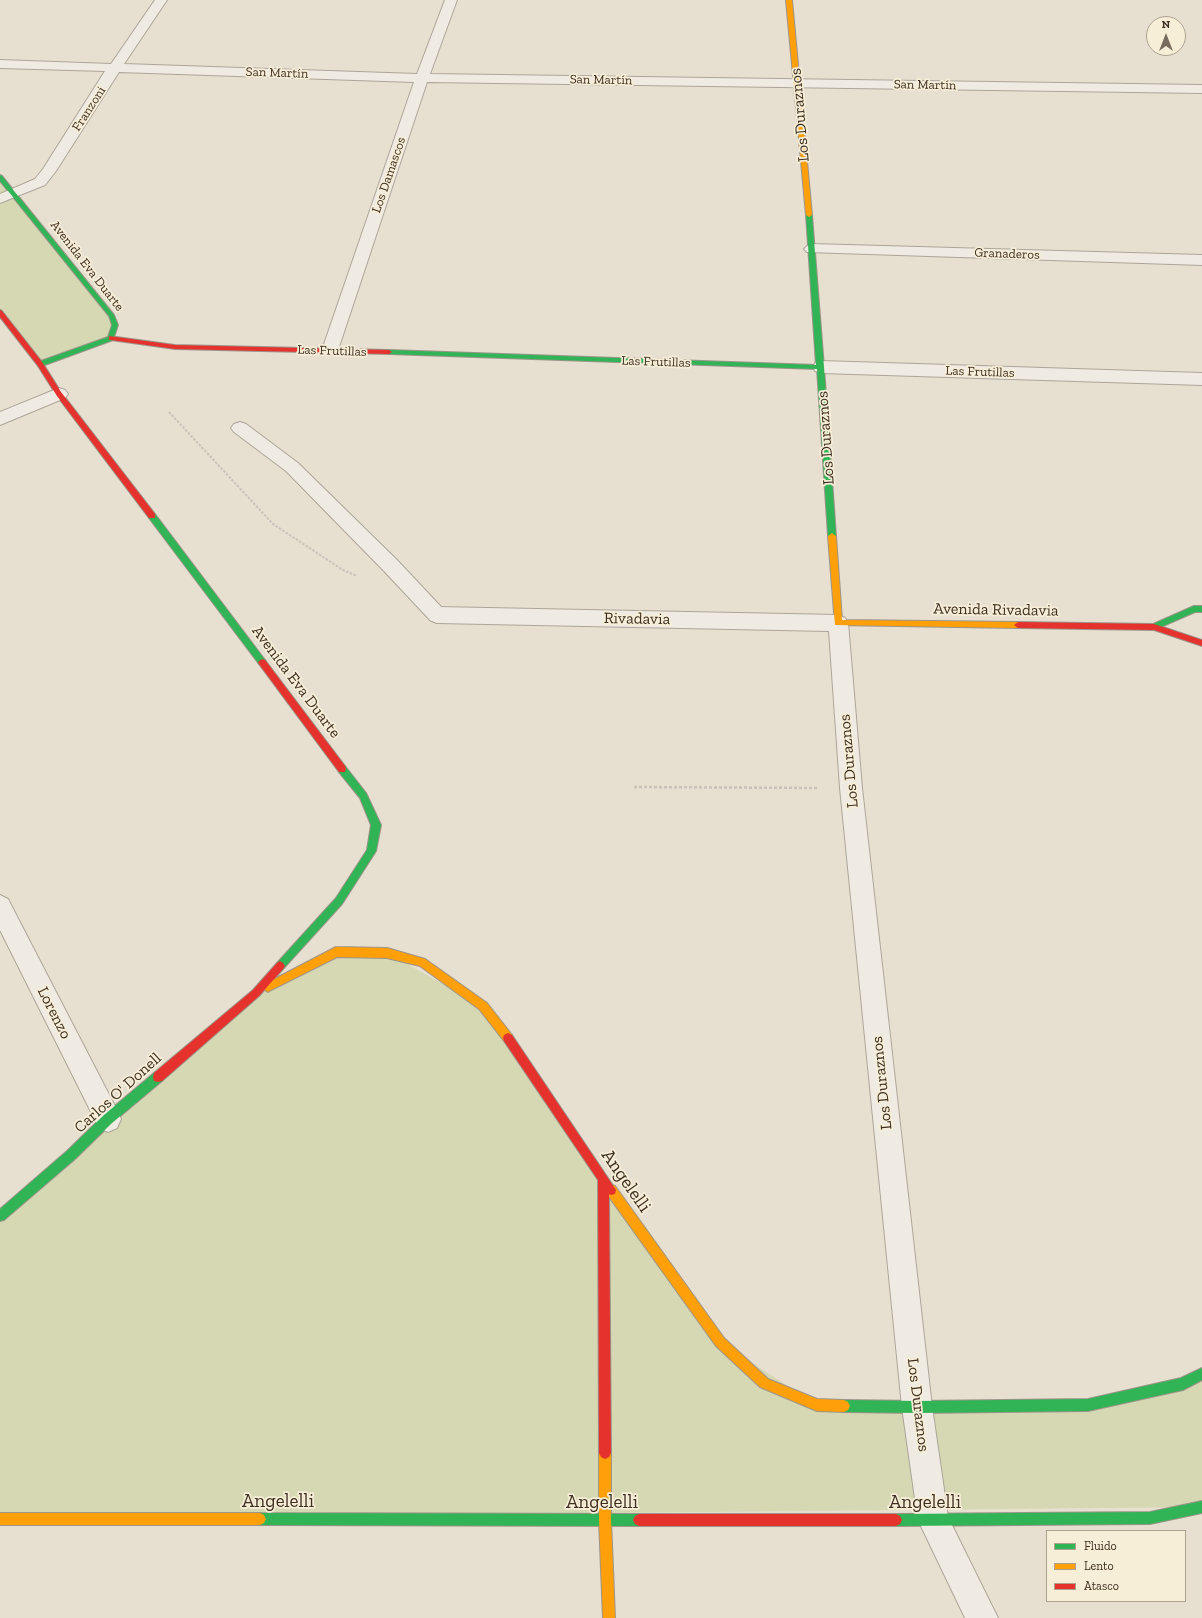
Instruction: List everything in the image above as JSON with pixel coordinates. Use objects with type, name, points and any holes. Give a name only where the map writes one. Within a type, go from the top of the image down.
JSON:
[{"type":"street","name":"Franzoni","points":[[0,199],[40,182],[49,171],[115,67],[162,0]]},
{"type":"street","name":"Los Damascos","points":[[330,350],[422,78],[451,0]]},
{"type":"street","name":"Los Duraznos","points":[[789,0],[812,249],[851,788],[917,1407],[933,1520],[982,1618]]},
{"type":"street","name":"San Martín","points":[[0,64],[422,78],[1202,90]]},
{"type":"street","name":"Avenida Eva Duarte","points":[[0,177],[112,316],[116,325],[111,338],[40,364],[59,394],[363,796],[376,825],[371,851],[339,901],[256,993]]},
{"type":"street","name":"Granaderos","points":[[812,249],[1202,260]]},
{"type":"street","points":[[0,312],[40,364]]},
{"type":"street","name":"Las Frutillas","points":[[111,338],[175,347],[330,350],[1202,379]]},
{"type":"street","points":[[0,418],[59,394]]},
{"type":"street","name":"Rivadavia","points":[[240,428],[292,467],[391,566],[437,615],[838,623]]},
{"type":"street","name":"Avenida Rivadavia","points":[[1154,627],[1197,611]]},
{"type":"street","name":"Avenida Rivadavia","points":[[838,623],[1154,627],[1202,645]]},
{"type":"street","points":[[1198,629],[1202,645]]},
{"type":"street","name":"Lorenzo","points":[[0,906],[108,1120]]},
{"type":"street","name":"Angelelli","points":[[256,993],[336,952],[387,953],[422,962],[483,1006],[503,1031],[603,1179],[720,1342],[764,1383],[817,1405],[917,1407],[1088,1405],[1183,1384],[1202,1374]]},
{"type":"street","name":"Carlos O' Donell","points":[[0,1216],[71,1155],[108,1120],[256,993]]},
{"type":"street","points":[[603,1179],[605,1520],[609,1618]]},
{"type":"street","name":"Angelelli","points":[[0,1519],[933,1520],[1150,1518],[1202,1508]]},
{"type":"path","points":[[169,412],[273,524],[343,570],[358,577]]},
{"type":"path","points":[[634,787],[851,788]]},
{"type":"green space","points":[[0,177],[112,316],[111,338],[40,364],[0,312]]},
{"type":"green space","points":[[336,952],[387,953],[483,1006],[720,1342],[817,1405],[1088,1405],[1202,1374],[1202,1507],[0,1519],[0,1216],[256,993]]},
{"type":"traffic: fast","points":[[0,177],[112,316],[115,325],[111,338],[40,364]]},
{"type":"traffic: fast","points":[[809,215],[832,536]]},
{"type":"traffic: fast","points":[[389,352],[821,367]]},
{"type":"traffic: fast","points":[[152,516],[262,662]]},
{"type":"traffic: fast","points":[[1154,627],[1194,609],[1202,609]]},
{"type":"traffic: fast","points":[[280,966],[339,901],[371,851],[376,825],[363,796],[342,769]]},
{"type":"traffic: fast","points":[[0,1216],[71,1155],[108,1119],[158,1077]]},
{"type":"traffic: fast","points":[[844,1406],[917,1407],[1088,1405],[1183,1384],[1202,1374]]},
{"type":"traffic: fast","points":[[896,1520],[1150,1518],[1202,1507]]},
{"type":"traffic: fast","points":[[260,1519],[639,1520]]},
{"type":"traffic: slow","points":[[789,0],[809,215]]},
{"type":"traffic: slow","points":[[832,536],[838,623],[1018,625]]},
{"type":"traffic: slow","points":[[268,987],[336,952],[387,953],[422,962],[483,1006],[508,1038]]},
{"type":"traffic: slow","points":[[611,1190],[720,1342],[764,1383],[817,1405],[844,1406]]},
{"type":"traffic: slow","points":[[605,1453],[605,1520],[609,1618]]},
{"type":"traffic: slow","points":[[0,1519],[260,1519]]},
{"type":"traffic: jam","points":[[0,312],[40,364],[59,394],[152,516]]},
{"type":"traffic: jam","points":[[111,338],[175,347],[389,352]]},
{"type":"traffic: jam","points":[[1018,625],[1154,627],[1202,643]]},
{"type":"traffic: jam","points":[[262,662],[342,769]]},
{"type":"traffic: jam","points":[[158,1077],[256,993],[280,966]]},
{"type":"traffic: jam","points":[[508,1038],[611,1190]]},
{"type":"traffic: jam","points":[[603,1179],[605,1453]]},
{"type":"traffic: jam","points":[[639,1520],[896,1520]]}]
